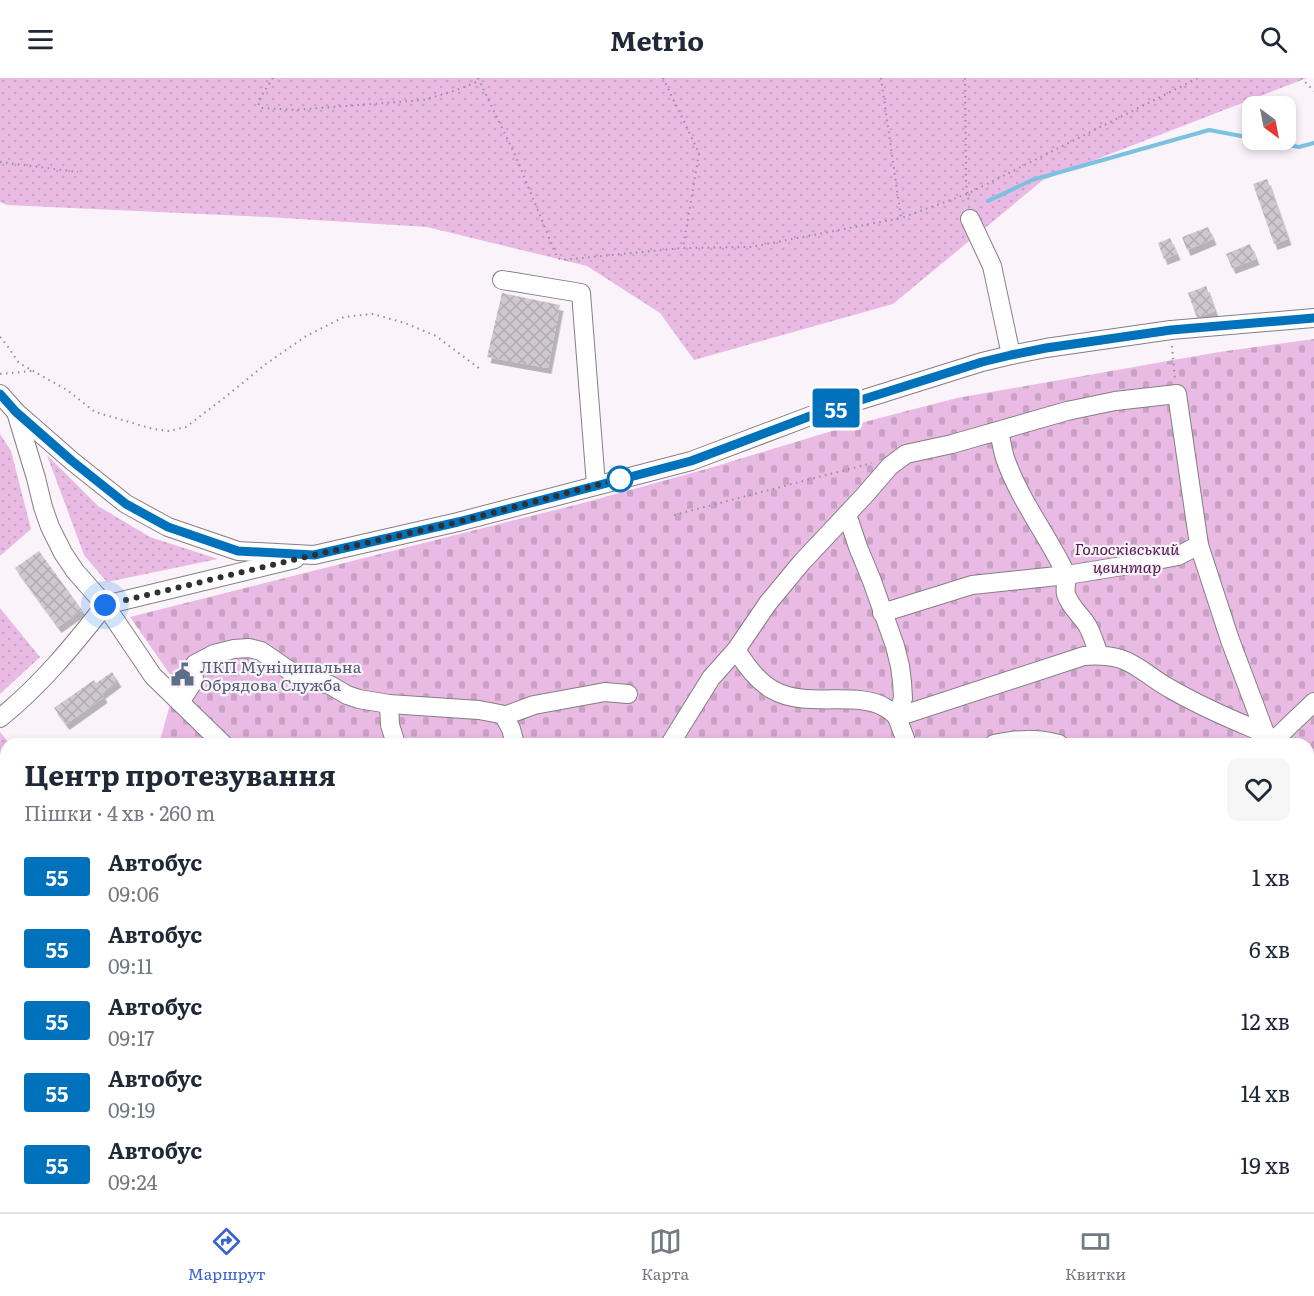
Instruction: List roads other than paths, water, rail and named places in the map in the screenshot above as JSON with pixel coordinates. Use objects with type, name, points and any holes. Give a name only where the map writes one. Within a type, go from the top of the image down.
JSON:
[{"type":"street","points":[[970,219],[992,266],[1011,355]]},
{"type":"street","points":[[502,280],[581,293],[593,342],[596,485]]},
{"type":"street","points":[[0,718],[23,700],[73,646],[105,605],[458,522],[691,461],[813,415],[1011,355],[1171,330],[1314,318]]},
{"type":"street","points":[[0,394],[16,412],[72,461],[126,504],[168,527],[238,551],[314,555]]},
{"type":"street","points":[[674,738],[711,678],[736,650],[775,595],[890,466],[906,454],[952,444],[1067,411],[1115,401],[1177,394],[1199,545],[1230,640],[1270,738]]},
{"type":"street","points":[[16,412],[43,507],[63,553],[75,571],[105,605],[153,676],[217,738]]},
{"type":"street","points":[[999,430],[1004,455],[1012,476],[1067,575],[1066,596],[1088,627],[1099,654]]},
{"type":"street","points":[[847,514],[895,646],[903,682],[903,698],[897,717]]},
{"type":"street","points":[[882,613],[972,585],[1067,575],[1169,558],[1199,545]]},
{"type":"street","points":[[180,702],[192,684],[195,664],[214,654],[249,648],[261,651],[298,676],[330,685],[353,697],[388,704],[479,710],[504,716],[534,705],[605,692],[628,694]]},
{"type":"street","points":[[736,650],[752,673],[780,694],[801,698],[862,701],[876,704],[887,708],[897,717],[905,738]]},
{"type":"street","points":[[897,717],[1067,661],[1099,654],[1129,662],[1170,689],[1265,738]]},
{"type":"street","points":[[1274,738],[1314,702]]},
{"type":"street","points":[[388,704],[394,738]]},
{"type":"street","points":[[504,716],[513,738]]},
{"type":"waterway","points":[[988,201],[1032,180],[1209,130],[1242,136]]},
{"type":"waterway","points":[[1296,146],[1314,143]]},
{"type":"place","name":"ЛКП Муніципальна Обрядова Служба","points":[[182,675]]},
{"type":"park label","name":"Голосківський цвинтар","points":[[1127,557]]}]
